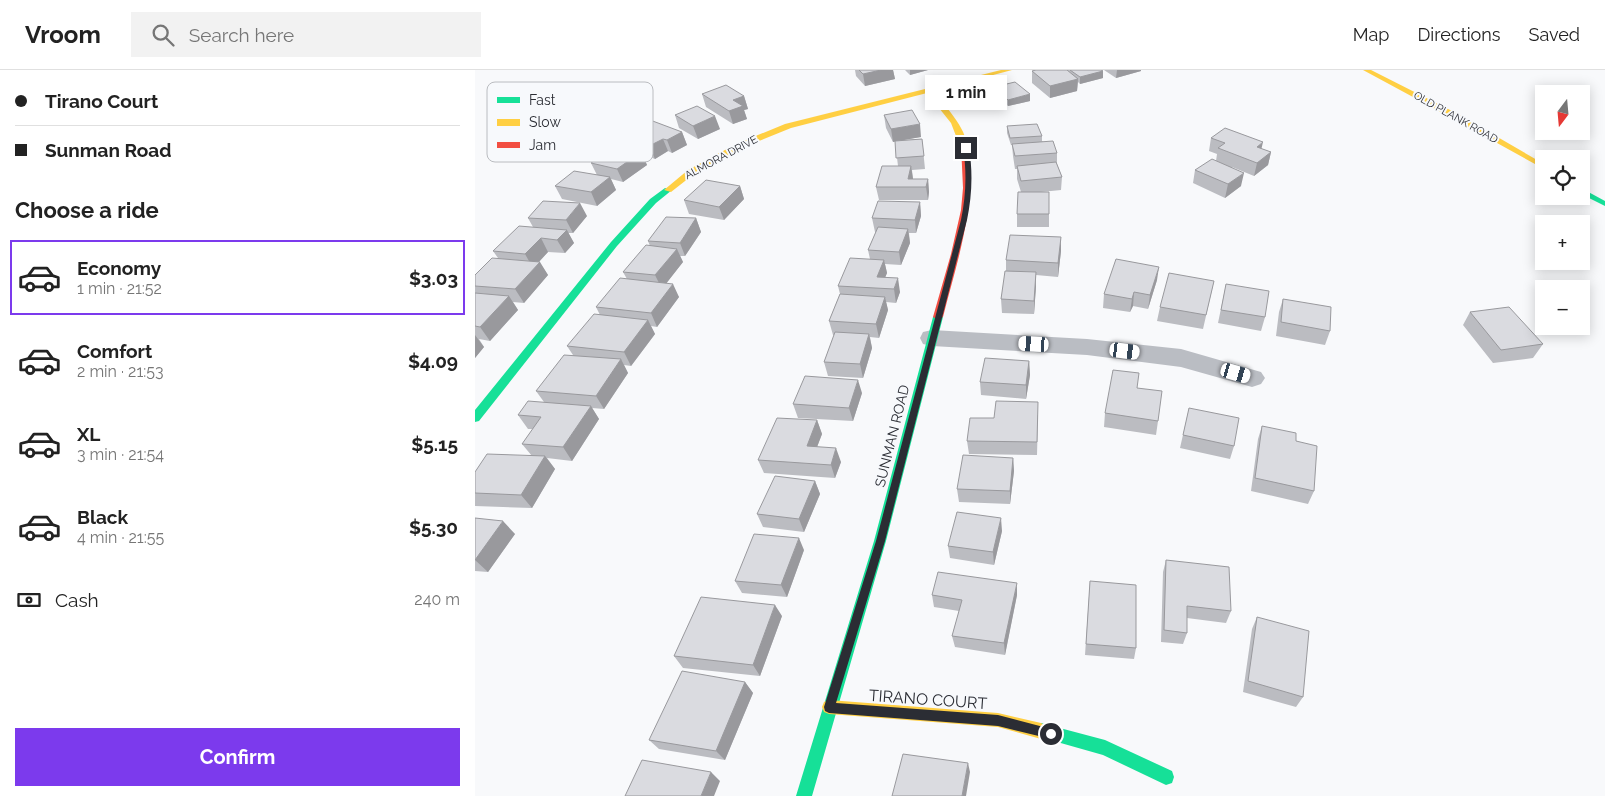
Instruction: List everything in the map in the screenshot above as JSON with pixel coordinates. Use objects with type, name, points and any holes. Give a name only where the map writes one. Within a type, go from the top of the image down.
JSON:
[{"type":"street","name":"ALMORA DRIVE","points":[[475,418],[614,244],[653,201],[691,172],[761,136],[788,126],[1009,70]]},
{"type":"street","name":"OLD PLANK ROAD","points":[[1366,70],[1453,115],[1535,162]]},
{"type":"street","name":"SUNMAN ROAD","points":[[804,796],[880,541],[967,203],[969,163],[966,148],[945,108],[928,90]]},
{"type":"street","points":[[1590,195],[1605,204]]},
{"type":"street","points":[[932,338],[1087,347],[1181,358],[1252,378]]},
{"type":"street","name":"TIRANO COURT","points":[[829,707],[998,720],[1105,748],[1165,777]]},
{"type":"building","points":[[859,70],[881,70],[863,74]]},
{"type":"building","points":[[1067,70],[1078,79],[1050,86],[1032,71]]},
{"type":"building","points":[[1070,70],[1101,70],[1103,71],[1080,77]]},
{"type":"building","points":[[1015,82],[1030,94],[1008,100],[994,87]]},
{"type":"building","points":[[726,85],[744,96],[733,100],[743,106],[729,111],[702,94]]},
{"type":"building","points":[[697,106],[715,116],[693,126],[675,115]]},
{"type":"building","points":[[912,110],[920,124],[891,129],[884,115]]},
{"type":"building","points":[[653,121],[682,132],[667,140],[663,139],[653,144]]},
{"type":"building","points":[[1037,124],[1042,136],[1010,138],[1007,126]]},
{"type":"building","points":[[1225,128],[1263,142],[1257,147],[1271,152],[1257,163],[1218,148],[1225,143],[1211,138]]},
{"type":"building","points":[[922,139],[924,156],[896,158],[895,141]]},
{"type":"building","points":[[1053,141],[1057,153],[1015,156],[1012,144]]},
{"type":"building","points":[[1212,159],[1244,173],[1228,184],[1195,170]]},
{"type":"building","points":[[592,162],[627,162],[617,169],[591,163]]},
{"type":"building","points":[[1056,162],[1062,177],[1021,181],[1017,166]]},
{"type":"building","points":[[882,166],[911,166],[908,179],[928,179],[926,187],[876,187]]},
{"type":"building","points":[[574,171],[610,177],[591,192],[555,186]]},
{"type":"building","points":[[706,180],[740,186],[719,207],[684,200]]},
{"type":"building","points":[[1018,192],[1049,192],[1049,214],[1017,214]]},
{"type":"building","points":[[543,201],[580,203],[566,220],[528,218]]},
{"type":"building","points":[[878,201],[920,202],[915,220],[872,218]]},
{"type":"building","points":[[666,217],[696,218],[680,243],[648,241]]},
{"type":"building","points":[[519,226],[567,230],[557,240],[541,238],[525,254],[493,251]]},
{"type":"building","points":[[878,227],[908,229],[899,252],[868,250]]},
{"type":"building","points":[[1010,235],[1061,237],[1058,263],[1006,260]]},
{"type":"building","points":[[646,245],[677,249],[655,275],[623,272]]},
{"type":"building","points":[[492,258],[540,262],[515,289],[475,286],[475,275]]},
{"type":"building","points":[[850,258],[884,260],[877,277],[898,278],[894,289],[838,286]]},
{"type":"building","points":[[1116,259],[1159,267],[1150,295],[1134,292],[1132,299],[1104,294]]},
{"type":"building","points":[[1005,271],[1036,272],[1034,301],[1001,299]]},
{"type":"building","points":[[1169,273],[1214,281],[1206,315],[1160,307]]},
{"type":"building","points":[[620,278],[673,284],[651,313],[596,307]]},
{"type":"building","points":[[1226,284],[1269,291],[1265,317],[1221,310]]},
{"type":"building","points":[[475,293],[509,296],[480,327],[475,326]]},
{"type":"building","points":[[840,294],[885,297],[876,324],[829,321]]},
{"type":"building","points":[[1283,299],[1331,307],[1330,331],[1281,322]]},
{"type":"building","points":[[1509,307],[1543,344],[1501,350],[1470,312]]},
{"type":"building","points":[[594,314],[648,320],[624,352],[567,346]]},
{"type":"building","points":[[835,332],[869,334],[860,364],[824,362]]},
{"type":"building","points":[[564,355],[621,359],[596,396],[536,391]]},
{"type":"building","points":[[985,358],[1029,361],[1026,385],[980,382]]},
{"type":"building","points":[[1113,370],[1139,373],[1137,388],[1162,391],[1158,421],[1105,413]]},
{"type":"building","points":[[805,376],[858,380],[849,408],[793,404]]},
{"type":"building","points":[[528,401],[591,406],[563,447],[522,444],[541,417],[518,415]]},
{"type":"building","points":[[996,401],[1038,402],[1037,442],[967,441],[970,418],[994,418]]},
{"type":"building","points":[[1189,408],[1239,418],[1234,446],[1183,435]]},
{"type":"building","points":[[777,418],[817,420],[807,446],[836,448],[831,465],[758,460]]},
{"type":"building","points":[[1262,426],[1296,433],[1296,441],[1317,446],[1314,491],[1255,478]]},
{"type":"building","points":[[487,454],[545,456],[521,495],[475,493],[475,472]]},
{"type":"building","points":[[963,455],[1013,458],[1010,491],[957,489]]},
{"type":"building","points":[[775,476],[815,481],[799,519],[757,514]]},
{"type":"building","points":[[957,512],[1001,518],[993,552],[948,546]]},
{"type":"building","points":[[475,518],[503,521],[475,560]]},
{"type":"building","points":[[754,534],[799,538],[781,585],[735,581]]},
{"type":"building","points":[[1166,560],[1229,567],[1231,611],[1187,606],[1187,633],[1164,630]]},
{"type":"building","points":[[938,572],[1017,583],[1004,643],[952,636],[962,600],[932,595]]},
{"type":"building","points":[[1090,581],[1136,585],[1136,648],[1086,644]]},
{"type":"building","points":[[701,597],[775,605],[753,665],[674,656]]},
{"type":"building","points":[[1257,617],[1309,631],[1303,697],[1248,681]]},
{"type":"building","points":[[682,671],[745,682],[716,751],[649,740]]},
{"type":"building","points":[[903,754],[968,763],[962,796],[892,796]]},
{"type":"building","points":[[642,760],[711,772],[701,796],[625,796]]},
{"type":"traffic: fast","points":[[475,418],[614,244],[653,201],[668,190]]},
{"type":"traffic: fast","points":[[1590,195],[1605,204]]},
{"type":"traffic: fast","points":[[804,796],[880,541],[938,317]]},
{"type":"traffic: fast","points":[[1041,731],[1105,748],[1166,777]]},
{"type":"traffic: slow","points":[[668,190],[691,172],[739,146],[788,126],[1009,70]]},
{"type":"traffic: slow","points":[[1366,70],[1453,115],[1535,162]]},
{"type":"traffic: slow","points":[[928,90],[945,109],[954,123],[964,147]]},
{"type":"traffic: slow","points":[[829,707],[998,720],[1041,731]]},
{"type":"traffic: jam","points":[[938,317],[961,232],[965,210],[967,167],[964,147]]},
{"type":"route","points":[[966,148],[969,163],[967,203],[964,220],[880,541],[829,707],[998,720],[1051,734]]}]
